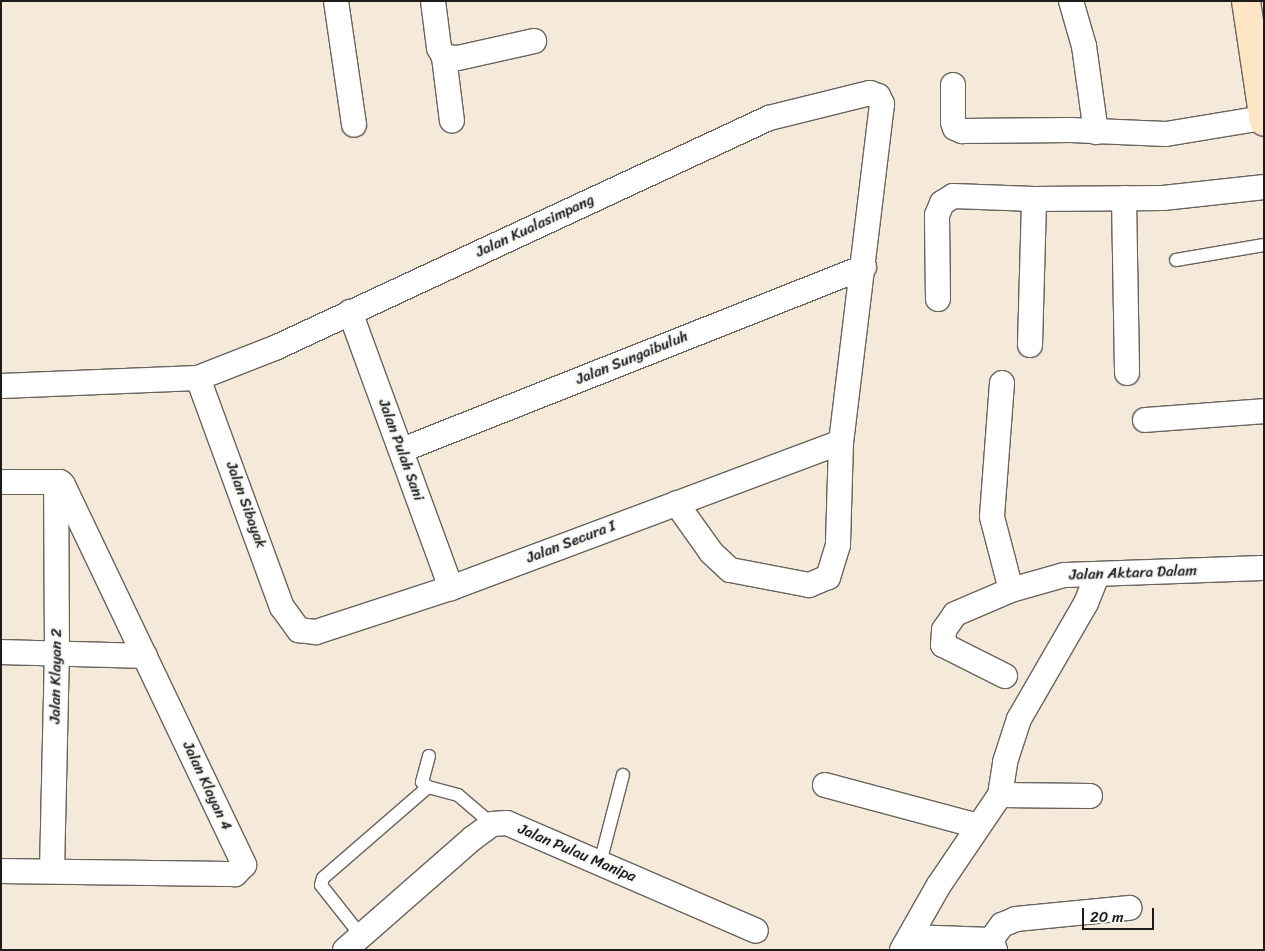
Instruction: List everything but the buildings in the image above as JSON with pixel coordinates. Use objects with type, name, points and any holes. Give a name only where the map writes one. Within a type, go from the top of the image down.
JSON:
[{"type":"street","points":[[336,1],[354,125]]},
{"type":"street","points":[[433,1],[439,48],[444,57],[452,121]]},
{"type":"street","points":[[1071,1],[1084,46],[1096,132]]},
{"type":"street","points":[[953,85],[953,122],[955,128],[962,131],[1166,134],[1263,120],[1246,1]]},
{"type":"street","points":[[444,57],[458,58],[534,41]]},
{"type":"street","name":"Jalan Kualasimpang","points":[[1,386],[198,378],[277,347],[769,118],[870,93],[878,96],[882,104],[864,267]]},
{"type":"street","points":[[938,299],[937,215],[942,203],[953,196],[1034,199],[1163,198],[1264,187]]},
{"type":"street","points":[[1124,198],[1127,373]]},
{"type":"street","points":[[1030,345],[1034,199]]},
{"type":"street","points":[[676,503],[711,552],[730,570],[809,585],[828,577],[838,545],[841,442],[864,267]]},
{"type":"street","name":"Jalan Sungaibuluh","points":[[402,450],[864,267]]},
{"type":"street","name":"Jalan Pulah Sani","points":[[350,312],[451,588]]},
{"type":"street","name":"Jalan Sibayak","points":[[198,378],[282,607],[299,630]]},
{"type":"street","points":[[1002,383],[992,517],[1011,590]]},
{"type":"street","points":[[1145,420],[1264,411]]},
{"type":"street","name":"Jalan Secura I","points":[[299,630],[316,632],[451,588],[841,442]]},
{"type":"street","points":[[1,482],[60,483]]},
{"type":"street","name":"Jalan Klayan 2","points":[[52,871],[60,483]]},
{"type":"street","name":"Jalan Klayan 4","points":[[1,871],[235,874],[244,865],[145,656],[60,483]]},
{"type":"street","name":"Jalan Aktara Dalam","points":[[1005,676],[943,645],[944,630],[955,614],[1011,590],[1064,575],[1097,576],[1264,568]]},
{"type":"street","points":[[906,943],[978,826],[1000,795],[1005,762],[1018,719],[1086,603],[1097,576]]},
{"type":"street","points":[[1,652],[145,656]]},
{"type":"street","points":[[825,785],[978,826]]},
{"type":"street","points":[[1000,795],[1090,796]]},
{"type":"street","name":"Jalan Pulau Manipa","points":[[492,824],[508,823],[756,930]]},
{"type":"street","points":[[353,945],[492,824]]},
{"type":"street","points":[[906,943],[993,945],[1002,925],[1016,919],[1129,908]]},
{"type":"lane","points":[[1176,260],[1264,245]]},
{"type":"lane","points":[[429,756],[421,778],[428,787],[458,795],[492,824]]},
{"type":"lane","points":[[600,863],[623,775]]},
{"type":"lane","points":[[353,945],[321,885],[323,878],[428,787]]}]
